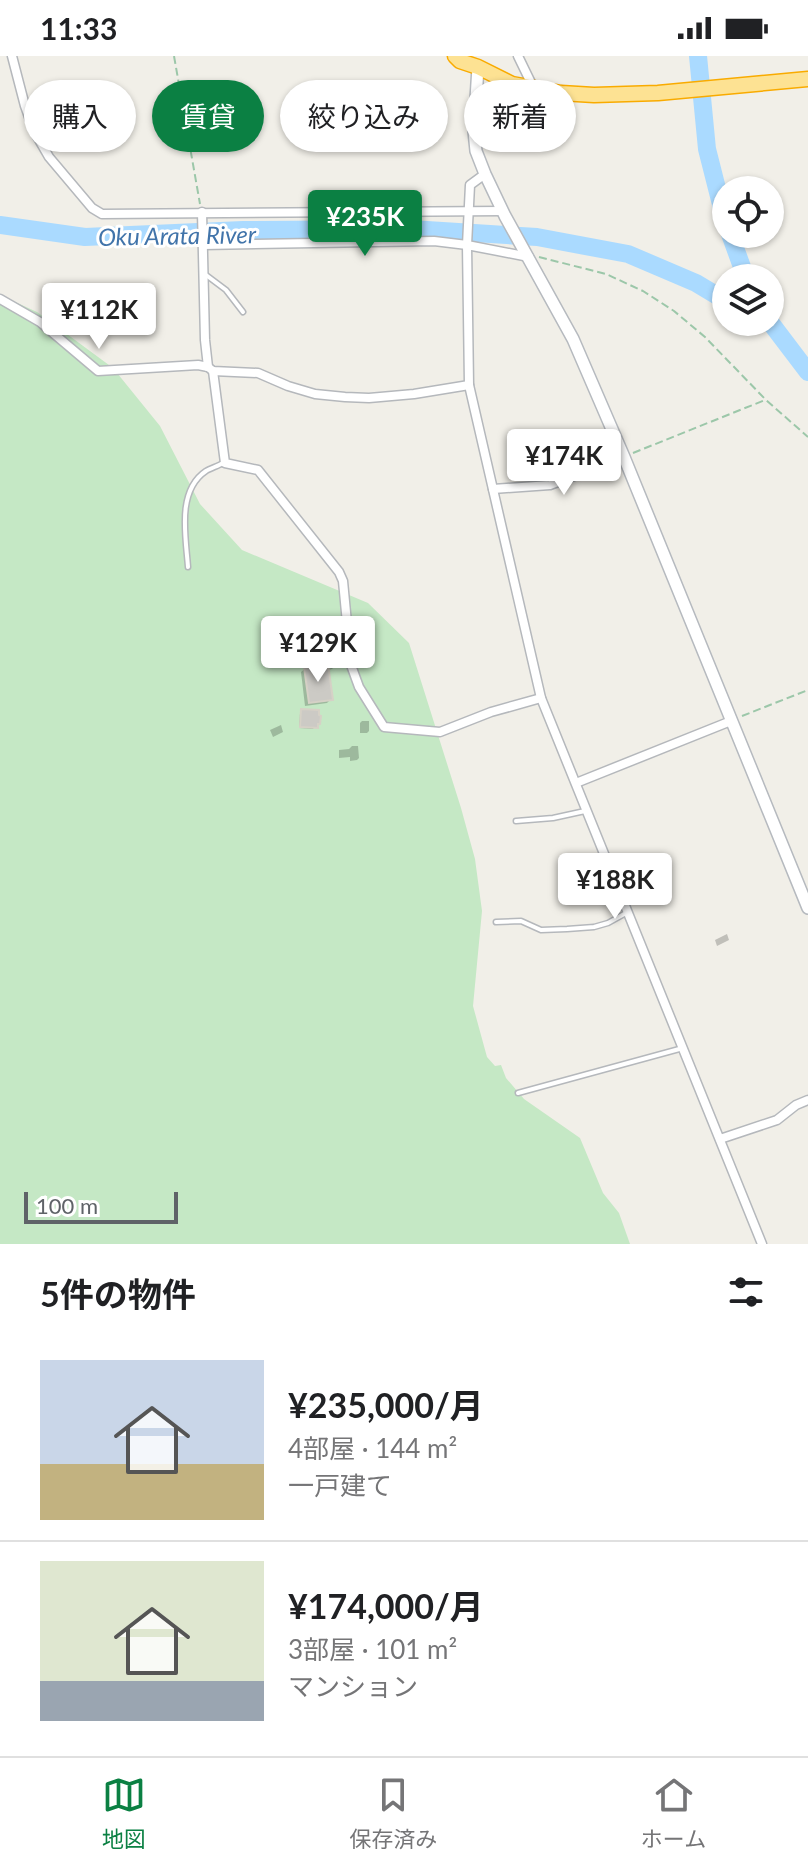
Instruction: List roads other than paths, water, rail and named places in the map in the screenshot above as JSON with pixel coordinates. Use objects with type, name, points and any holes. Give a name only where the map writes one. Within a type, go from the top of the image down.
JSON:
[{"type":"highway","points":[[455,56],[460,61],[479,62],[506,80]]},
{"type":"highway","points":[[576,93],[658,93],[808,79]]},
{"type":"street","points":[[12,56],[34,131],[49,157],[92,208],[102,214],[504,213]]},
{"type":"street","points":[[518,56],[530,80]]},
{"type":"street","points":[[479,62],[474,131],[476,151],[504,213],[573,339],[808,908]]},
{"type":"street","points":[[485,174],[470,185],[467,243],[469,385],[541,698],[762,1244]]},
{"type":"street","points":[[202,214],[205,340],[225,463],[258,470],[339,572],[343,581],[351,665],[359,687],[384,727],[440,732],[491,712],[541,698]]},
{"type":"street","points":[[203,244],[434,241],[467,243],[527,254]]},
{"type":"street","points":[[0,299],[40,322],[98,371],[198,365],[258,373],[315,394],[369,398],[469,385]]},
{"type":"street","points":[[493,489],[550,485],[624,457]]},
{"type":"street","points":[[576,783],[731,721]]},
{"type":"street","points":[[720,1139],[777,1120],[808,1100]]},
{"type":"lane","points":[[204,273],[226,290],[243,312]]},
{"type":"lane","points":[[188,567],[185,518],[188,497],[205,471],[225,463]]},
{"type":"lane","points":[[516,821],[587,811]]},
{"type":"lane","points":[[496,922],[521,921],[541,930],[594,927],[629,912]]},
{"type":"lane","points":[[518,1093],[683,1048]]},
{"type":"waterway","points":[[698,56],[707,149],[714,176]]},
{"type":"waterway","name":"Oku Arata River","points":[[0,225],[85,237],[243,230],[411,229],[537,237],[628,254],[712,293]]},
{"type":"waterway","points":[[735,248],[741,264]]},
{"type":"waterway","points":[[781,336],[808,372]]}]
